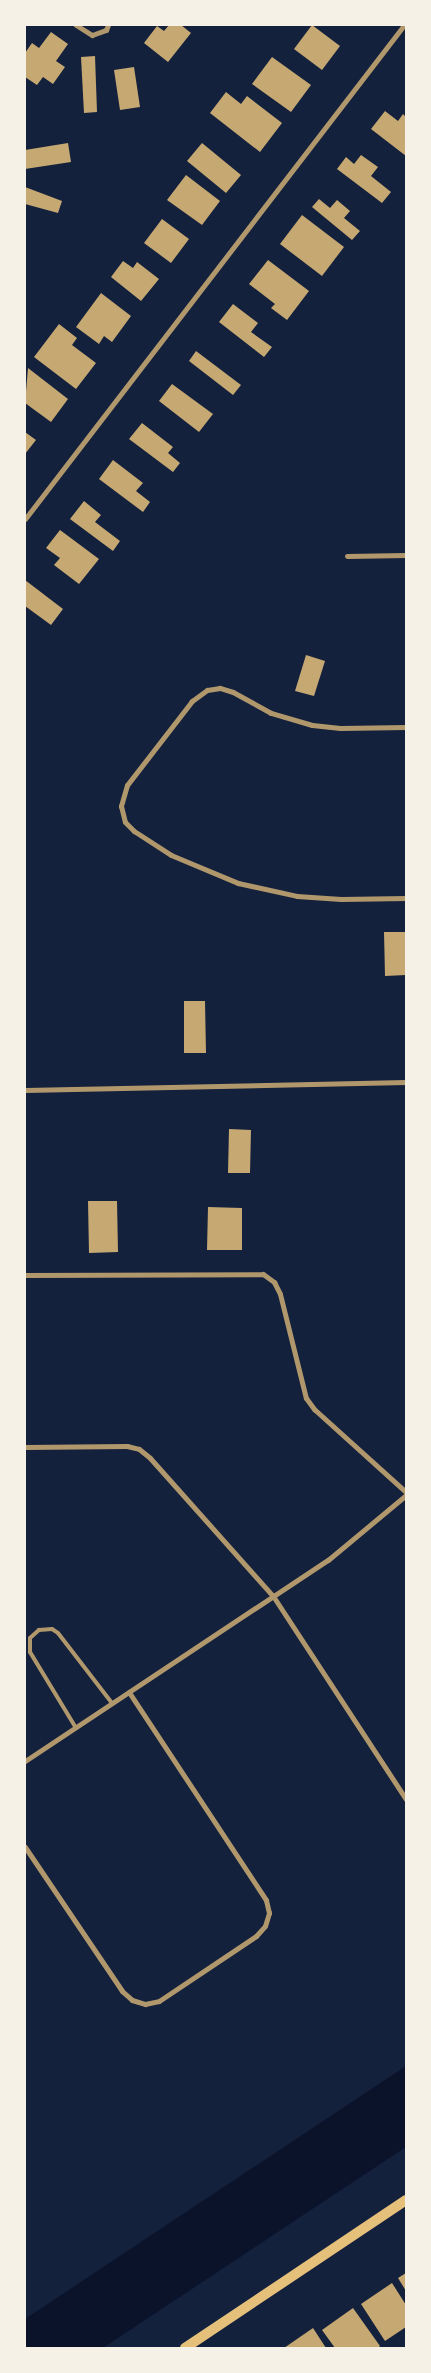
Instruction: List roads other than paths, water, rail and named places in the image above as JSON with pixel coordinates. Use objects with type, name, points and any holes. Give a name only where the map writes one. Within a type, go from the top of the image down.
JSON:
[{"type":"main road","points":[[185,2348],[406,2200]]},
{"type":"street","points":[[76,25],[92,35],[106,30],[108,25]]},
{"type":"street","points":[[25,519],[404,25]]},
{"type":"street","points":[[346,556],[406,555]]},
{"type":"street","points":[[406,727],[340,728],[312,725],[271,713],[233,692],[220,688],[207,690],[192,701],[127,784],[120,806],[125,822],[134,831],[171,855],[238,883],[297,896],[406,898]]},
{"type":"street","points":[[25,1090],[406,1082]]},
{"type":"street","points":[[25,1275],[263,1274],[274,1282],[280,1294],[306,1398],[314,1409],[406,1493],[362,1534],[273,1596],[25,1761]]},
{"type":"street","points":[[25,1447],[140,1449],[273,1596],[406,1798]]},
{"type":"street","points":[[25,1846],[122,1991],[132,2000],[146,2004],[159,2001],[256,1936],[265,1926],[269,1913],[266,1900],[129,1692]]},
{"type":"lane","points":[[76,1728],[30,1652],[30,1638],[39,1630],[52,1629],[58,1633],[112,1703]]},
{"type":"water","points":[[406,2066],[406,2147],[103,2348],[25,2348],[25,2319]]}]
